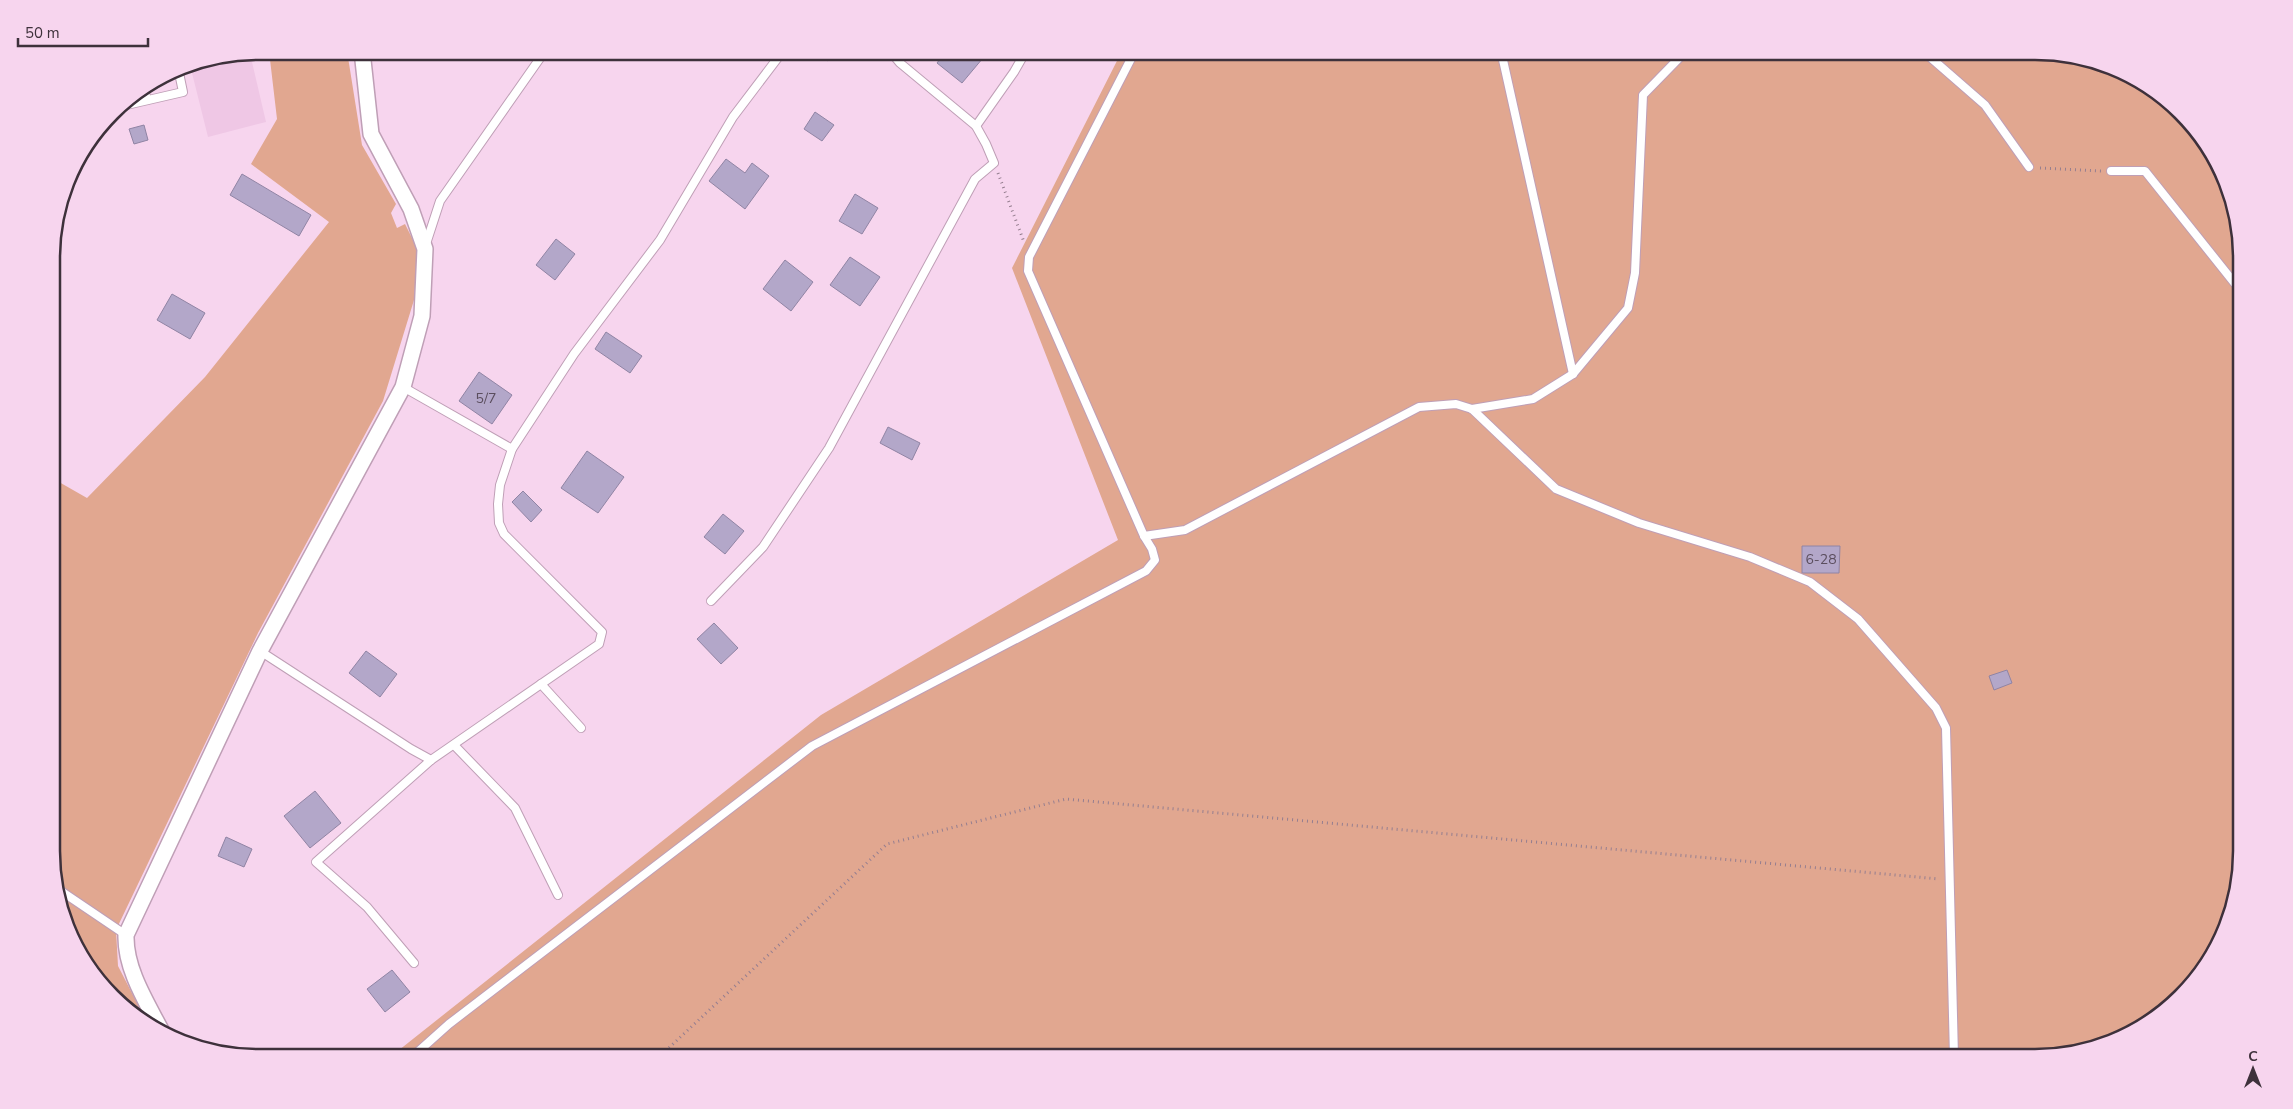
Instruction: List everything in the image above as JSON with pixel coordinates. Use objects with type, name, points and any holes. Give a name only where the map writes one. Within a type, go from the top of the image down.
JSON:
[{"type":"street","points":[[156,1020],[126,952],[126,935],[260,651],[403,386],[422,316],[425,249],[411,209],[371,134],[363,60]]},
{"type":"lane","points":[[425,249],[440,200],[539,60]]},
{"type":"lane","points":[[414,963],[367,907],[316,862],[431,760],[599,644],[602,632],[504,534],[499,523],[500,485],[512,449],[574,354],[660,240],[733,117],[776,60]]},
{"type":"lane","points":[[712,601],[763,547],[829,448],[975,179],[994,163],[976,126],[898,60]]},
{"type":"lane","points":[[976,126],[1021,60]]},
{"type":"lane","points":[[422,1049],[449,1024],[812,746],[1146,571],[1155,560],[1152,549],[1144,536],[1028,271],[1029,257],[1130,60]]},
{"type":"lane","points":[[1503,60],[1573,374]]},
{"type":"lane","points":[[1472,409],[1533,399],[1573,374],[1628,308],[1635,273],[1643,95],[1677,60]]},
{"type":"lane","points":[[1933,60],[1984,106],[2029,168]]},
{"type":"lane","points":[[134,103],[183,92],[180,76]]},
{"type":"lane","points":[[146,95],[147,100]]},
{"type":"lane","points":[[2111,171],[2145,171],[2233,281]]},
{"type":"lane","points":[[403,386],[512,449]]},
{"type":"lane","points":[[1144,536],[1185,530],[1419,407],[1456,404],[1472,409],[1556,489],[1639,523],[1750,557],[1810,582],[1858,619],[1936,708],[1946,728],[1954,1049]]},
{"type":"lane","points":[[260,651],[431,760]]},
{"type":"lane","points":[[541,684],[581,728]]},
{"type":"lane","points":[[454,745],[515,808],[558,895]]},
{"type":"lane","points":[[65,894],[126,935]]},
{"type":"path","points":[[994,163],[1029,257]]},
{"type":"path","points":[[2029,168],[2111,171]]},
{"type":"path","points":[[668,1049],[888,844],[1066,799],[1950,880]]},
{"type":"shaded area","points":[[245,60],[261,60],[252,62],[266,122],[208,137],[192,71],[219,64]]},
{"type":"shaded area","points":[[270,60],[348,60],[362,145],[396,204],[391,213],[397,228],[405,224],[418,250],[414,300],[383,401],[258,633],[116,930],[118,966],[141,1011],[109,982],[93,961],[80,939],[70,915],[64,890],[60,864],[60,483],[87,498],[205,377],[329,222],[251,164],[277,119]]},
{"type":"shaded area","points":[[1117,60],[2048,60],[2099,70],[2123,80],[2145,93],[2166,109],[2184,127],[2200,148],[2213,170],[2223,194],[2233,245],[2233,864],[2223,915],[2213,939],[2200,961],[2184,982],[2166,1000],[2145,1016],[2123,1029],[2099,1039],[2048,1049],[400,1049],[821,715],[1118,540],[1012,268]]},
{"type":"building","points":[[939,60],[981,60],[962,83],[937,63]]},
{"type":"building","points":[[815,112],[834,125],[822,141],[804,129]]},
{"type":"building","points":[[144,125],[148,140],[134,144],[129,129]]},
{"type":"building","points":[[726,159],[745,173],[752,163],[769,176],[745,209],[709,181]]},
{"type":"building","points":[[242,174],[311,215],[299,236],[230,195]]},
{"type":"building","points":[[855,194],[878,208],[862,234],[839,221]]},
{"type":"building","points":[[556,239],[575,254],[555,280],[536,265]]},
{"type":"building","points":[[850,257],[880,277],[860,306],[830,285]]},
{"type":"building","points":[[785,260],[813,282],[791,311],[763,289]]},
{"type":"building","points":[[172,294],[205,313],[190,339],[157,320]]},
{"type":"building","points":[[606,332],[642,356],[630,373],[595,349]]},
{"type":"building","points":[[479,372],[512,395],[492,424],[459,401]]},
{"type":"building","points":[[888,427],[920,443],[912,460],[880,443]]},
{"type":"building","points":[[587,451],[624,477],[598,513],[561,488]]},
{"type":"building","points":[[523,491],[542,510],[531,522],[512,502]]},
{"type":"building","points":[[723,514],[744,531],[725,554],[704,537]]},
{"type":"building","points":[[1802,546],[1840,546],[1839,573],[1802,573]]},
{"type":"building","points":[[714,623],[738,648],[721,664],[697,639]]},
{"type":"building","points":[[366,651],[397,674],[380,697],[349,673]]},
{"type":"building","points":[[2007,670],[2012,683],[1994,690],[1989,676]]},
{"type":"building","points":[[315,791],[341,823],[310,848],[284,816]]},
{"type":"building","points":[[226,837],[252,849],[244,867],[218,856]]},
{"type":"building","points":[[392,970],[410,992],[385,1012],[367,989]]}]
